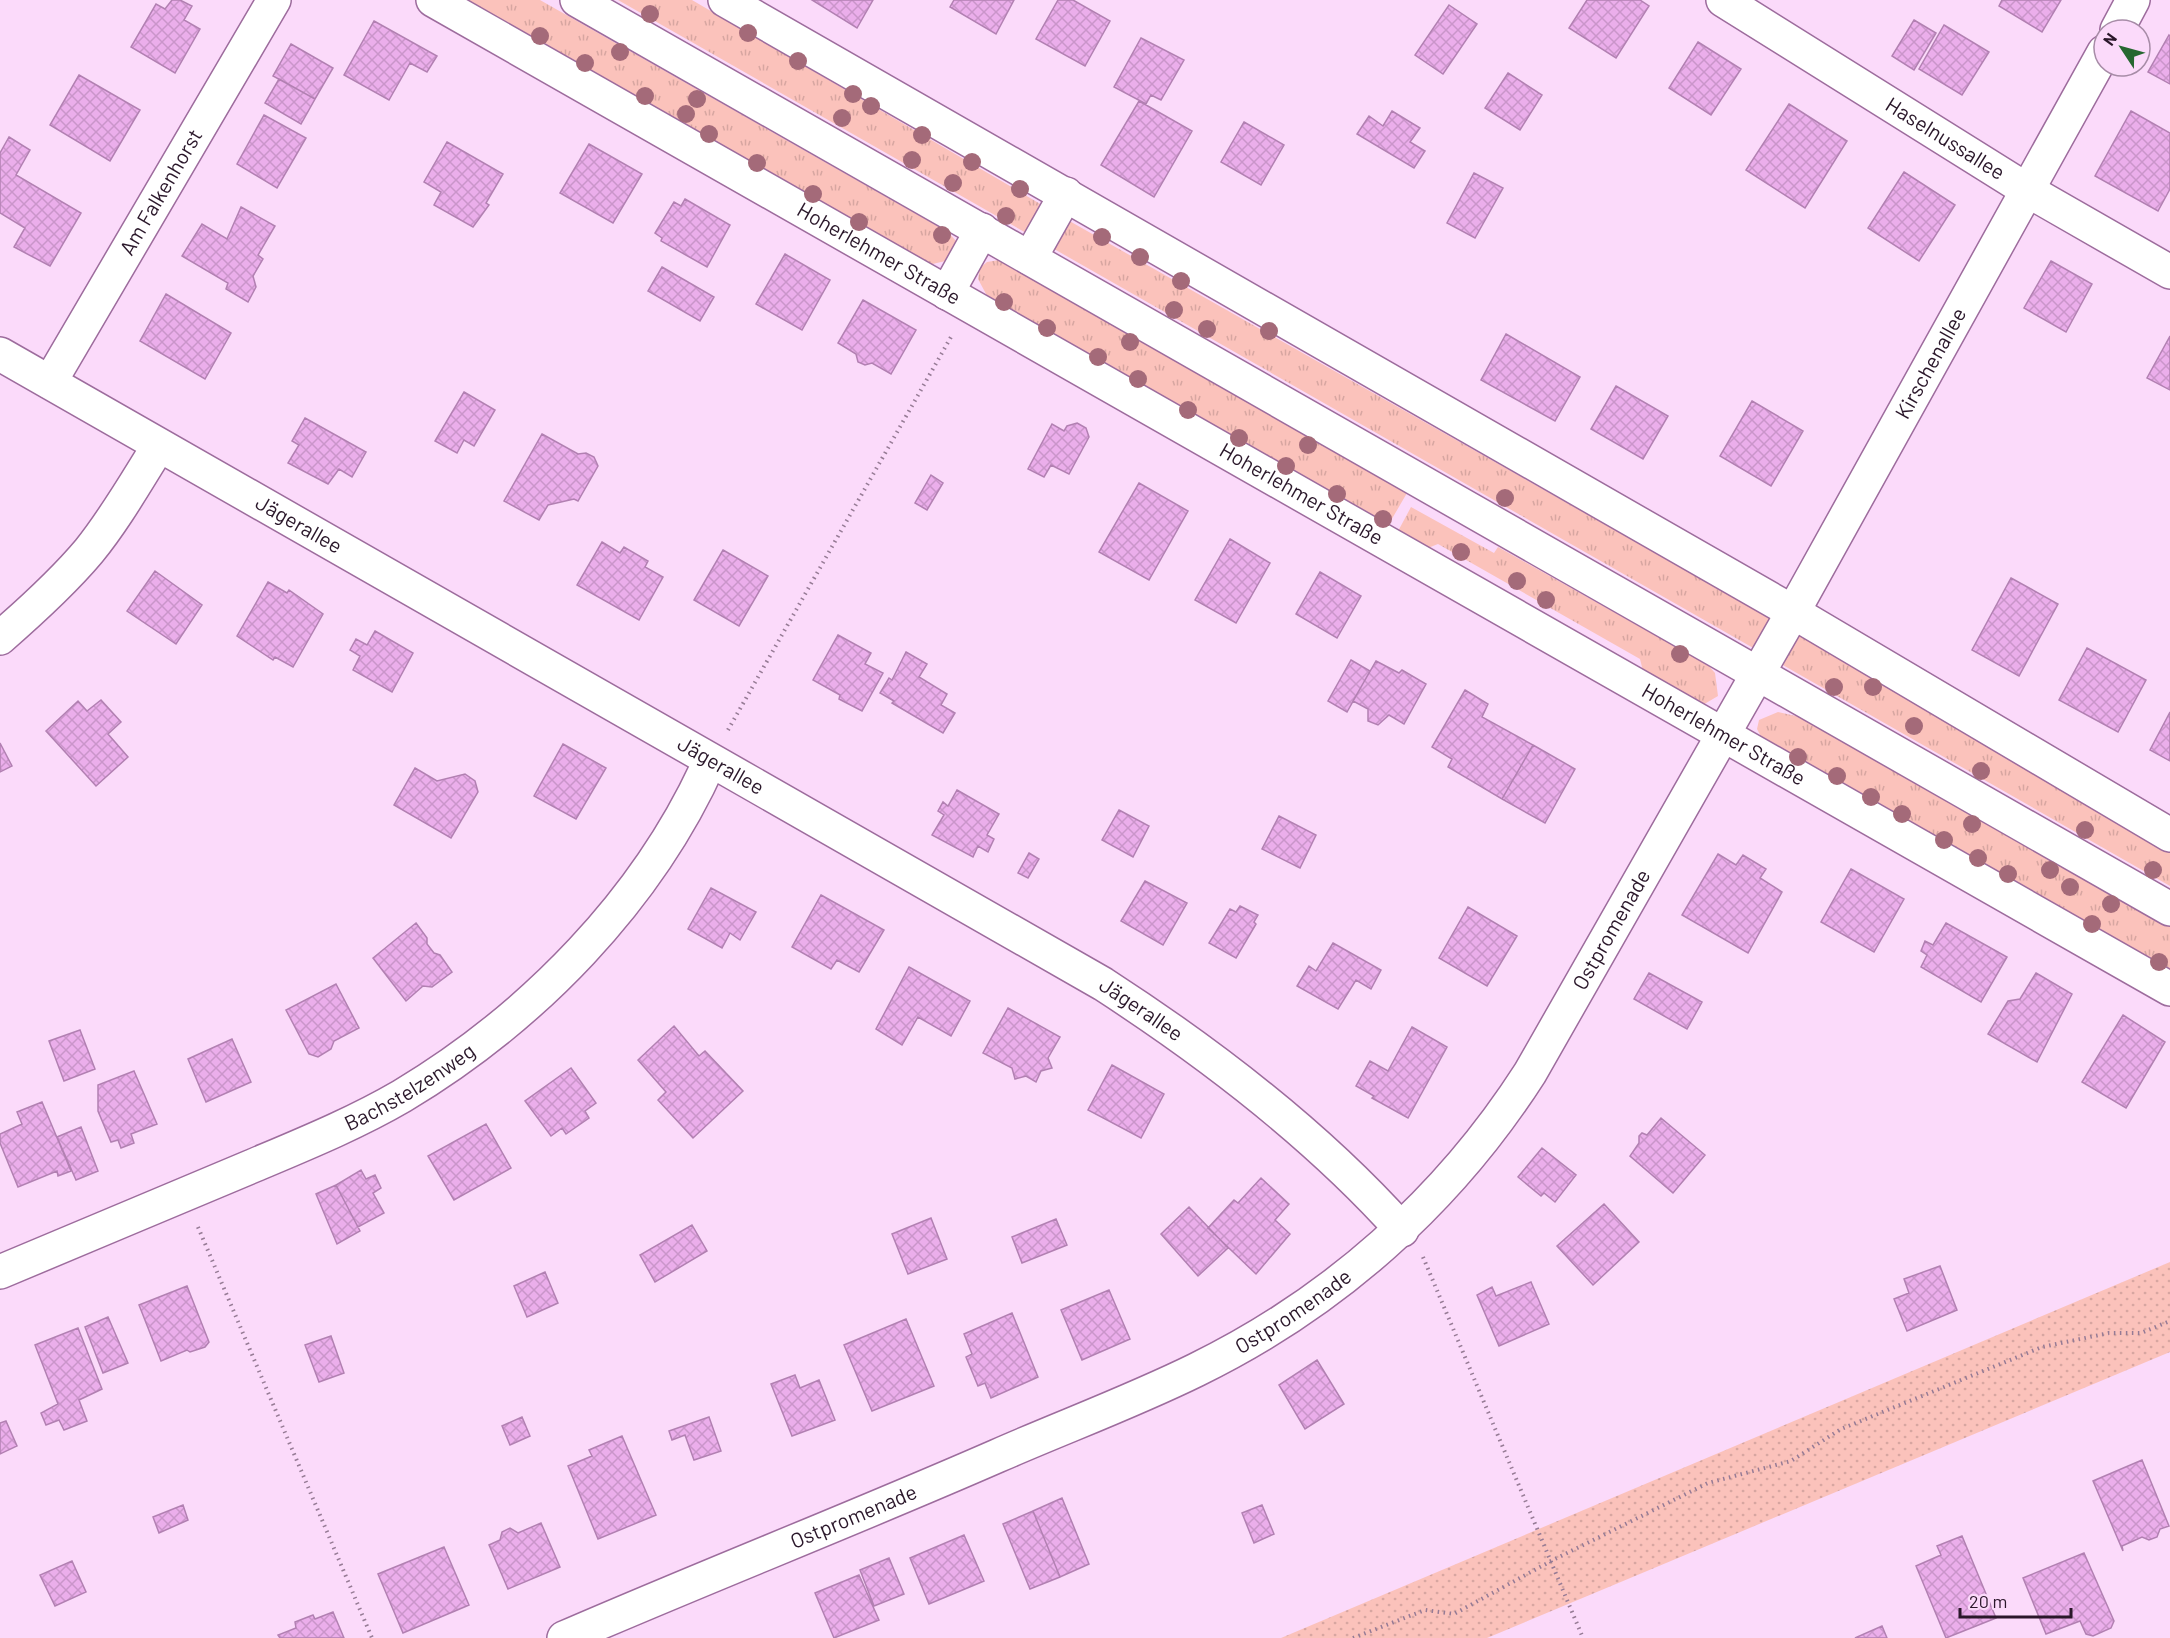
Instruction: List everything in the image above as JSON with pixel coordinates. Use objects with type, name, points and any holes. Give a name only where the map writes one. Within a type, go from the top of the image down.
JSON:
[{"type":"street","name":"Am Falkenhorst","points":[[50,382],[274,0]]},
{"type":"street","name":"Hoherlehmer Straße","points":[[433,0],[2170,989]]},
{"type":"street","points":[[577,0],[2170,909]]},
{"type":"street","points":[[725,0],[1793,612],[2170,835]]},
{"type":"street","name":"Haselnussallee","points":[[1724,0],[2027,190],[2170,272]]},
{"type":"street","points":[[2123,18],[2133,0]]},
{"type":"street","name":"Kirschenallee","points":[[1758,673],[2092,74]]},
{"type":"street","points":[[1030,258],[1066,194]]},
{"type":"street","points":[[958,299],[982,230]]},
{"type":"street","name":"Jägerallee","points":[[0,354],[158,447],[1103,984],[1183,1037],[1254,1092],[1364,1188],[1402,1230]]},
{"type":"street","points":[[0,638],[37,606],[89,551],[123,504],[158,447]]},
{"type":"street","name":"Ostpromenade","points":[[564,1638],[787,1543],[855,1518],[1196,1370],[1285,1320],[1343,1280],[1402,1230],[1474,1153],[1504,1114],[1758,673]]},
{"type":"street","name":"Bachstelzenweg","points":[[0,1272],[184,1196],[364,1116],[403,1095],[492,1032],[591,942],[625,900],[691,804],[710,761]]},
{"type":"path","points":[[710,761],[958,299]]},
{"type":"path","points":[[184,1196],[372,1638]]},
{"type":"path","points":[[1402,1230],[1419,1248],[1583,1638]]},
{"type":"path","points":[[1353,1638],[1425,1610],[1454,1614],[1551,1561],[1708,1483],[1791,1461],[1841,1429],[2042,1347],[2109,1333],[2141,1333],[2170,1321]]},
{"type":"green space","points":[[455,0],[540,0],[948,232],[956,241],[956,252],[950,260],[928,265]]},
{"type":"green space","points":[[618,0],[692,0],[1073,223],[1878,679],[2170,851],[2170,886]]},
{"type":"green space","points":[[999,260],[1407,493],[1386,529],[992,305],[978,279],[980,268],[987,262]]},
{"type":"green space","points":[[1411,507],[1494,553],[1498,547],[1708,665],[1715,673],[1718,696],[1701,706],[1644,675],[1640,659],[1438,544],[1423,550],[1396,535]]},
{"type":"green space","points":[[1778,712],[1800,717],[2170,927],[2170,976],[1766,746],[1757,729],[1759,720]]},
{"type":"green space","points":[[2170,1262],[2170,1352],[1487,1638],[1281,1638]]},
{"type":"building","points":[[172,0],[180,0],[192,6],[184,20],[200,29],[175,73],[131,47],[156,4],[165,9]]},
{"type":"building","points":[[812,0],[873,0],[857,28]]},
{"type":"building","points":[[954,0],[1014,0],[996,34],[950,7]]},
{"type":"building","points":[[1058,0],[1073,0],[1110,21],[1085,66],[1036,39]]},
{"type":"building","points":[[1587,0],[1640,0],[1649,6],[1616,58],[1569,28]]},
{"type":"building","points":[[2002,0],[2061,0],[2042,32],[1999,6]]},
{"type":"building","points":[[1449,5],[1477,24],[1443,74],[1415,55]]},
{"type":"building","points":[[1914,20],[1936,33],[1914,70],[1892,56]]},
{"type":"building","points":[[374,21],[437,56],[427,72],[410,63],[389,100],[344,75]]},
{"type":"building","points":[[1944,25],[1989,52],[1962,95],[1919,69]]},
{"type":"building","points":[[2169,35],[2170,84],[2152,74],[2152,65]]},
{"type":"building","points":[[1141,38],[1184,60],[1161,100],[1151,95],[1146,104],[1114,87]]},
{"type":"building","points":[[1698,42],[1741,69],[1711,115],[1669,88]]},
{"type":"building","points":[[291,44],[333,68],[315,99],[273,76]]},
{"type":"building","points":[[1508,73],[1542,95],[1520,130],[1485,108]]},
{"type":"building","points":[[79,75],[140,110],[110,161],[50,125]]},
{"type":"building","points":[[279,79],[315,99],[301,124],[265,103]]},
{"type":"building","points":[[1139,101],[1192,131],[1154,197],[1101,165]]},
{"type":"building","points":[[1789,104],[1847,141],[1805,208],[1746,170]]},
{"type":"building","points":[[1392,111],[1420,128],[1410,142],[1425,151],[1414,168],[1357,134],[1369,116],[1383,126]]},
{"type":"building","points":[[2131,111],[2170,133],[2170,189],[2158,211],[2095,176]]},
{"type":"building","points":[[264,115],[306,138],[277,188],[237,164]]},
{"type":"building","points":[[1244,122],[1284,145],[1261,185],[1221,162]]},
{"type":"building","points":[[9,137],[30,150],[16,175],[81,213],[50,266],[14,247],[25,228],[0,213],[0,153]]},
{"type":"building","points":[[447,142],[503,174],[486,203],[489,205],[473,227],[434,205],[441,192],[424,182]]},
{"type":"building","points":[[589,144],[642,174],[613,223],[560,193]]},
{"type":"building","points":[[1904,172],[1955,205],[1919,261],[1868,228]]},
{"type":"building","points":[[1474,173],[1503,188],[1475,238],[1447,223]]},
{"type":"building","points":[[685,199],[730,225],[707,267],[661,241],[662,238],[655,233],[674,202],[681,206]]},
{"type":"building","points":[[241,207],[275,226],[258,255],[263,259],[253,276],[256,287],[248,302],[226,289],[228,283],[182,256],[202,224],[227,239]]},
{"type":"building","points":[[785,254],[830,280],[802,330],[756,304]]},
{"type":"building","points":[[2051,261],[2092,284],[2066,332],[2024,308]]},
{"type":"building","points":[[662,267],[714,297],[700,321],[648,291]]},
{"type":"building","points":[[166,294],[231,333],[205,379],[140,341]]},
{"type":"building","points":[[863,300],[916,330],[891,374],[872,363],[865,365],[858,362],[856,354],[838,343]]},
{"type":"building","points":[[1506,334],[1580,377],[1555,421],[1481,380]]},
{"type":"building","points":[[2170,336],[2170,390],[2147,378]]},
{"type":"building","points":[[1616,386],[1668,416],[1643,459],[1591,429]]},
{"type":"building","points":[[464,392],[495,410],[474,446],[464,440],[457,453],[435,441]]},
{"type":"building","points":[[1752,401],[1803,431],[1771,486],[1720,456]]},
{"type":"building","points":[[305,418],[366,452],[352,477],[339,469],[328,484],[288,463],[299,445],[292,441]]},
{"type":"building","points":[[1077,423],[1086,428],[1089,437],[1069,474],[1051,465],[1044,477],[1028,469],[1052,424],[1064,431],[1067,426]]},
{"type":"building","points":[[542,434],[578,454],[586,453],[594,457],[598,466],[578,501],[574,499],[548,505],[539,520],[504,501]]},
{"type":"building","points":[[931,475],[943,483],[927,510],[915,503]]},
{"type":"building","points":[[1139,483],[1188,511],[1149,580],[1099,552]]},
{"type":"building","points":[[1230,539],[1270,563],[1236,623],[1195,600]]},
{"type":"building","points":[[602,542],[620,553],[624,547],[648,561],[645,567],[663,577],[639,620],[577,585]]},
{"type":"building","points":[[723,550],[768,576],[739,626],[694,600]]},
{"type":"building","points":[[155,571],[202,605],[176,644],[127,611]]},
{"type":"building","points":[[1320,572],[1361,596],[1337,638],[1296,614]]},
{"type":"building","points":[[2011,578],[2058,604],[2019,676],[1972,650]]},
{"type":"building","points":[[268,582],[287,593],[289,590],[323,614],[293,667],[275,657],[273,660],[237,636]]},
{"type":"building","points":[[375,631],[413,653],[392,692],[353,670],[360,656],[350,650],[356,639],[367,645]]},
{"type":"building","points":[[838,635],[871,653],[865,664],[883,673],[862,711],[839,699],[840,695],[813,680]]},
{"type":"building","points":[[2087,648],[2146,680],[2118,732],[2059,700]]},
{"type":"building","points":[[906,652],[927,664],[919,677],[947,694],[941,705],[955,713],[943,733],[892,703],[894,701],[880,693],[889,678],[892,680]]},
{"type":"building","points":[[1351,660],[1370,671],[1347,712],[1328,701]]},
{"type":"building","points":[[1376,661],[1399,673],[1402,670],[1426,684],[1404,724],[1389,715],[1378,725],[1368,721],[1368,709],[1353,701]]},
{"type":"building","points":[[1465,690],[1488,704],[1482,717],[1533,745],[1502,799],[1448,767],[1452,759],[1432,747]]},
{"type":"building","points":[[101,700],[121,722],[108,734],[128,757],[96,786],[46,731],[78,701],[87,711]]},
{"type":"building","points":[[2170,712],[2170,761],[2150,750]]},
{"type":"building","points":[[0,743],[12,766],[0,772]]},
{"type":"building","points":[[563,744],[606,768],[576,819],[534,796]]},
{"type":"building","points":[[1533,745],[1575,769],[1545,823],[1502,799]]},
{"type":"building","points":[[415,768],[437,781],[465,774],[475,781],[478,792],[451,838],[394,805]]},
{"type":"building","points":[[957,790],[999,814],[987,835],[994,839],[988,852],[978,846],[973,857],[932,835],[944,815],[938,811],[943,802],[948,806]]},
{"type":"building","points":[[1119,810],[1149,826],[1133,857],[1102,840]]},
{"type":"building","points":[[1279,816],[1316,835],[1300,868],[1262,849]]},
{"type":"building","points":[[1029,853],[1039,859],[1028,878],[1018,873]]},
{"type":"building","points":[[1718,854],[1736,865],[1743,855],[1766,869],[1760,878],[1782,892],[1748,953],[1682,915]]},
{"type":"building","points":[[1851,869],[1904,899],[1874,952],[1821,922]]},
{"type":"building","points":[[1145,881],[1187,903],[1163,945],[1121,921]]},
{"type":"building","points":[[711,888],[756,912],[740,940],[730,933],[722,948],[688,929]]},
{"type":"building","points":[[821,895],[884,930],[859,972],[837,960],[831,969],[792,947]]},
{"type":"building","points":[[1240,906],[1258,915],[1254,922],[1256,924],[1236,958],[1209,943],[1230,909],[1236,912]]},
{"type":"building","points":[[1468,907],[1517,936],[1487,986],[1439,958]]},
{"type":"building","points":[[416,923],[427,938],[427,944],[434,953],[440,955],[452,972],[432,987],[423,986],[406,1001],[373,958]]},
{"type":"building","points":[[1946,923],[2007,957],[1981,1002],[1921,967],[1927,955],[1921,951],[1925,941],[1933,945]]},
{"type":"building","points":[[1333,943],[1381,970],[1371,989],[1356,980],[1338,1009],[1297,986],[1309,966],[1316,971]]},
{"type":"building","points":[[909,967],[970,1001],[951,1036],[918,1017],[902,1045],[876,1029]]},
{"type":"building","points":[[1649,973],[1702,1002],[1687,1029],[1634,999]]},
{"type":"building","points":[[2036,973],[2072,994],[2037,1062],[1988,1034],[2008,1001],[2020,999]]},
{"type":"building","points":[[336,984],[359,1028],[334,1041],[331,1049],[318,1057],[309,1054],[286,1010]]},
{"type":"building","points":[[1008,1008],[1060,1037],[1048,1058],[1052,1068],[1041,1071],[1036,1082],[1026,1076],[1015,1079],[1012,1068],[983,1053]]},
{"type":"building","points":[[2123,1015],[2165,1042],[2126,1108],[2082,1082]]},
{"type":"building","points":[[674,1026],[699,1056],[705,1051],[743,1091],[693,1138],[658,1100],[666,1092],[638,1060]]},
{"type":"building","points":[[1412,1027],[1447,1047],[1408,1118],[1372,1098],[1374,1096],[1356,1086],[1370,1061],[1388,1071]]},
{"type":"building","points":[[80,1030],[95,1069],[64,1081],[49,1041]]},
{"type":"building","points":[[232,1039],[251,1082],[206,1102],[188,1059]]},
{"type":"building","points":[[1112,1065],[1164,1094],[1141,1138],[1088,1110]]},
{"type":"building","points":[[571,1068],[596,1103],[585,1111],[589,1118],[566,1134],[562,1128],[551,1136],[525,1101]]},
{"type":"building","points":[[134,1071],[157,1124],[131,1134],[134,1143],[121,1148],[118,1140],[111,1142],[98,1111],[98,1085]]},
{"type":"building","points":[[42,1102],[71,1171],[58,1176],[57,1171],[18,1187],[0,1143],[0,1134],[22,1124],[17,1112]]},
{"type":"building","points":[[1661,1118],[1705,1155],[1673,1193],[1630,1156],[1639,1143],[1639,1136],[1642,1133],[1647,1135]]},
{"type":"building","points":[[486,1124],[511,1168],[454,1200],[428,1156]]},
{"type":"building","points":[[81,1127],[98,1171],[76,1180],[57,1137]]},
{"type":"building","points":[[1542,1148],[1576,1175],[1555,1202],[1544,1193],[1541,1196],[1518,1177]]},
{"type":"building","points":[[361,1170],[366,1179],[375,1175],[381,1188],[373,1193],[384,1213],[358,1227],[336,1185]]},
{"type":"building","points":[[1261,1178],[1289,1204],[1275,1220],[1290,1234],[1256,1274],[1208,1228],[1234,1200],[1238,1203]]},
{"type":"building","points":[[336,1185],[360,1231],[337,1244],[316,1194]]},
{"type":"building","points":[[1604,1204],[1639,1242],[1593,1285],[1557,1246]]},
{"type":"building","points":[[1189,1207],[1228,1248],[1198,1276],[1161,1234]]},
{"type":"building","points":[[931,1218],[947,1259],[908,1274],[892,1234]]},
{"type":"building","points":[[1056,1219],[1067,1245],[1022,1263],[1012,1237]]},
{"type":"building","points":[[692,1225],[707,1251],[655,1282],[640,1255]]},
{"type":"building","points":[[1940,1266],[1957,1310],[1907,1331],[1894,1299],[1909,1293],[1904,1279]]},
{"type":"building","points":[[545,1272],[558,1303],[527,1317],[514,1286]]},
{"type":"building","points":[[1531,1282],[1549,1324],[1499,1346],[1477,1295],[1492,1287],[1496,1296]]},
{"type":"building","points":[[187,1286],[209,1342],[205,1347],[190,1352],[187,1350],[161,1361],[139,1305]]},
{"type":"building","points":[[1109,1290],[1130,1339],[1082,1360],[1061,1310]]},
{"type":"building","points":[[1012,1313],[1038,1377],[991,1398],[985,1383],[978,1386],[966,1357],[972,1354],[964,1334]]},
{"type":"building","points":[[108,1317],[128,1363],[103,1373],[85,1327]]},
{"type":"building","points":[[906,1319],[934,1386],[872,1411],[844,1345]]},
{"type":"building","points":[[78,1328],[102,1389],[79,1400],[87,1421],[64,1430],[59,1420],[46,1425],[41,1413],[58,1404],[35,1345]]},
{"type":"building","points":[[331,1336],[344,1373],[319,1382],[305,1345]]},
{"type":"building","points":[[1317,1360],[1344,1404],[1305,1429],[1279,1385]]},
{"type":"building","points":[[795,1375],[800,1388],[819,1380],[835,1420],[792,1436],[771,1384]]},
{"type":"building","points":[[522,1417],[530,1436],[510,1445],[502,1426]]},
{"type":"building","points":[[709,1417],[721,1451],[694,1460],[685,1435],[672,1440],[669,1431]]},
{"type":"building","points":[[6,1421],[17,1446],[0,1454],[0,1423]]},
{"type":"building","points":[[622,1436],[656,1515],[598,1539],[568,1466],[592,1456],[589,1450]]},
{"type":"building","points":[[2142,1460],[2169,1526],[2160,1529],[2157,1537],[2149,1540],[2142,1537],[2122,1546],[2123,1551],[2093,1481]]},
{"type":"building","points":[[1062,1498],[1089,1564],[1060,1577],[1033,1511]]},
{"type":"building","points":[[183,1505],[188,1520],[159,1533],[153,1517]]},
{"type":"building","points":[[1262,1505],[1274,1534],[1254,1543],[1242,1513]]},
{"type":"building","points":[[1033,1511],[1060,1577],[1030,1589],[1003,1524]]},
{"type":"building","points":[[541,1523],[560,1567],[508,1589],[489,1545],[500,1540],[502,1532],[510,1528],[518,1533]]},
{"type":"building","points":[[964,1535],[984,1581],[929,1604],[910,1558]]},
{"type":"building","points":[[1962,1536],[1996,1618],[1946,1638],[1916,1566],[1941,1555],[1937,1546]]},
{"type":"building","points":[[444,1547],[469,1605],[403,1633],[378,1574]]},
{"type":"building","points":[[2084,1553],[2114,1621],[2111,1628],[2093,1636],[2086,1634],[2080,1621],[2046,1634],[2023,1578]]},
{"type":"building","points":[[889,1558],[904,1594],[874,1606],[860,1570]]},
{"type":"building","points":[[72,1561],[86,1592],[55,1606],[40,1575]]},
{"type":"building","points":[[859,1575],[879,1620],[834,1638],[815,1593]]},
{"type":"building","points":[[333,1612],[344,1638],[280,1638],[278,1635],[296,1628],[295,1622],[313,1615],[315,1619]]},
{"type":"building","points":[[1882,1626],[1887,1638],[1855,1638]]}]
